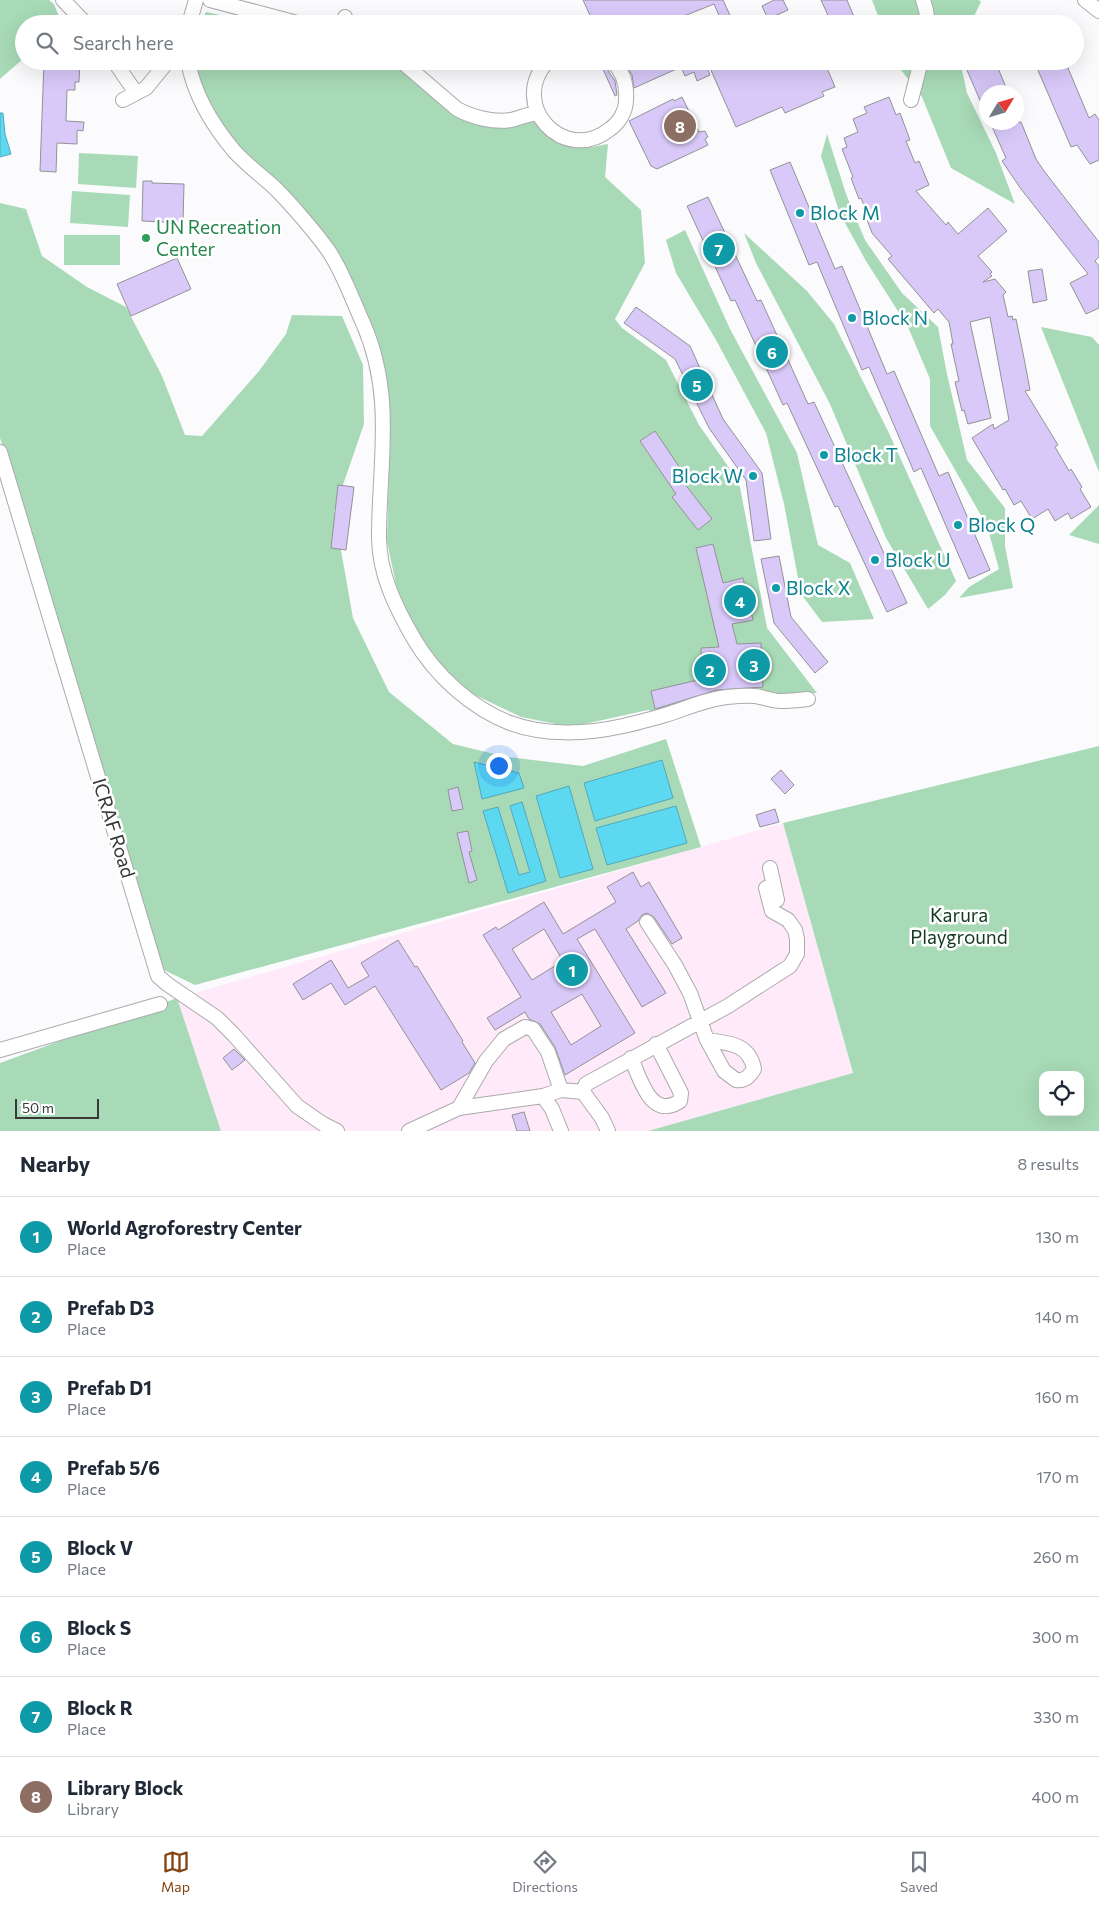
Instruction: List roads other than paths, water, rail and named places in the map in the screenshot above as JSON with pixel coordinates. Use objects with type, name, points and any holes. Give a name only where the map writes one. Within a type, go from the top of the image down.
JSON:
[{"type":"lane","points":[[63,0],[77,15]]},
{"type":"lane","points":[[192,15],[196,0]]},
{"type":"lane","points":[[210,0],[255,5],[279,15]]},
{"type":"lane","points":[[923,0],[927,15]]},
{"type":"lane","points":[[1085,0],[1099,11]]},
{"type":"lane","points":[[120,70],[136,93]]},
{"type":"lane","points":[[123,100],[146,88],[161,70]]},
{"type":"lane","points":[[189,70],[190,76],[215,127],[236,154],[276,189],[328,250],[367,332],[381,378],[384,424],[379,540],[383,569],[392,598],[402,619],[419,648],[436,671],[459,692],[481,707],[510,723],[544,731],[583,732],[604,730],[662,716],[727,697],[753,696],[779,701],[808,699]]},
{"type":"lane","points":[[412,70],[457,109],[467,114],[487,120],[510,120],[524,114],[537,112]]},
{"type":"lane","points":[[540,70],[535,81],[534,102],[544,124],[565,138],[585,140],[603,135],[614,127],[621,116],[626,104],[627,91],[624,78],[618,70]]},
{"type":"lane","points":[[911,100],[919,70]]},
{"type":"lane","name":"ICRAF Road","points":[[0,452],[158,976],[217,1018],[297,1106],[337,1131]]},
{"type":"lane","points":[[770,868],[781,915]]},
{"type":"lane","points":[[583,1092],[586,1084],[728,1006],[790,966],[797,954],[797,939],[792,924],[772,910],[766,888]]},
{"type":"lane","points":[[648,922],[675,965],[701,1020],[707,1040]]},
{"type":"lane","points":[[0,1050],[160,1004]]},
{"type":"lane","points":[[459,1108],[486,1060],[504,1039],[525,1027],[532,1029],[548,1052],[561,1090]]},
{"type":"lane","points":[[631,1058],[641,1084],[650,1098],[664,1107],[673,1106],[680,1101],[681,1093],[656,1044]]},
{"type":"lane","points":[[409,1131],[459,1108],[543,1096],[561,1090],[583,1092],[602,1118],[608,1131]]},
{"type":"lane","points":[[543,1096],[552,1109],[561,1131]]},
{"type":"water","points":[[0,113],[3,113],[5,134],[11,154],[0,157]]},
{"type":"water","points":[[662,760],[673,798],[595,821],[584,783]]},
{"type":"water","points":[[474,762],[519,773],[524,788],[482,799]]},
{"type":"water","points":[[569,786],[593,869],[560,878],[536,796]]},
{"type":"water","points":[[522,802],[546,881],[508,893],[483,811],[498,807],[519,875],[530,872],[510,806]]},
{"type":"water","points":[[676,806],[687,843],[607,865],[596,828]]},
{"type":"place","name":"Library Block","points":[[680,126]]},
{"type":"place","name":"Block M","points":[[800,213]]},
{"type":"place","name":"UN Recreation Center","points":[[146,238]]},
{"type":"place","name":"Block R","points":[[719,249]]},
{"type":"place","name":"Block N","points":[[852,318]]},
{"type":"place","name":"Block S","points":[[772,352]]},
{"type":"place","name":"Block V","points":[[697,385]]},
{"type":"place","name":"Block T","points":[[824,455]]},
{"type":"place","name":"Block W","points":[[753,476]]},
{"type":"place","name":"Block Q","points":[[958,525]]},
{"type":"place","name":"Block U","points":[[875,560]]},
{"type":"place","name":"Block X","points":[[776,588]]},
{"type":"place","name":"Prefab 5/6","points":[[740,601]]},
{"type":"place","name":"Prefab D1","points":[[754,665]]},
{"type":"place","name":"Prefab D3","points":[[710,670]]},
{"type":"place","name":"World Agroforestry Center","points":[[572,970]]},
{"type":"park label","name":"Karura Playground","points":[[959,926]]}]
